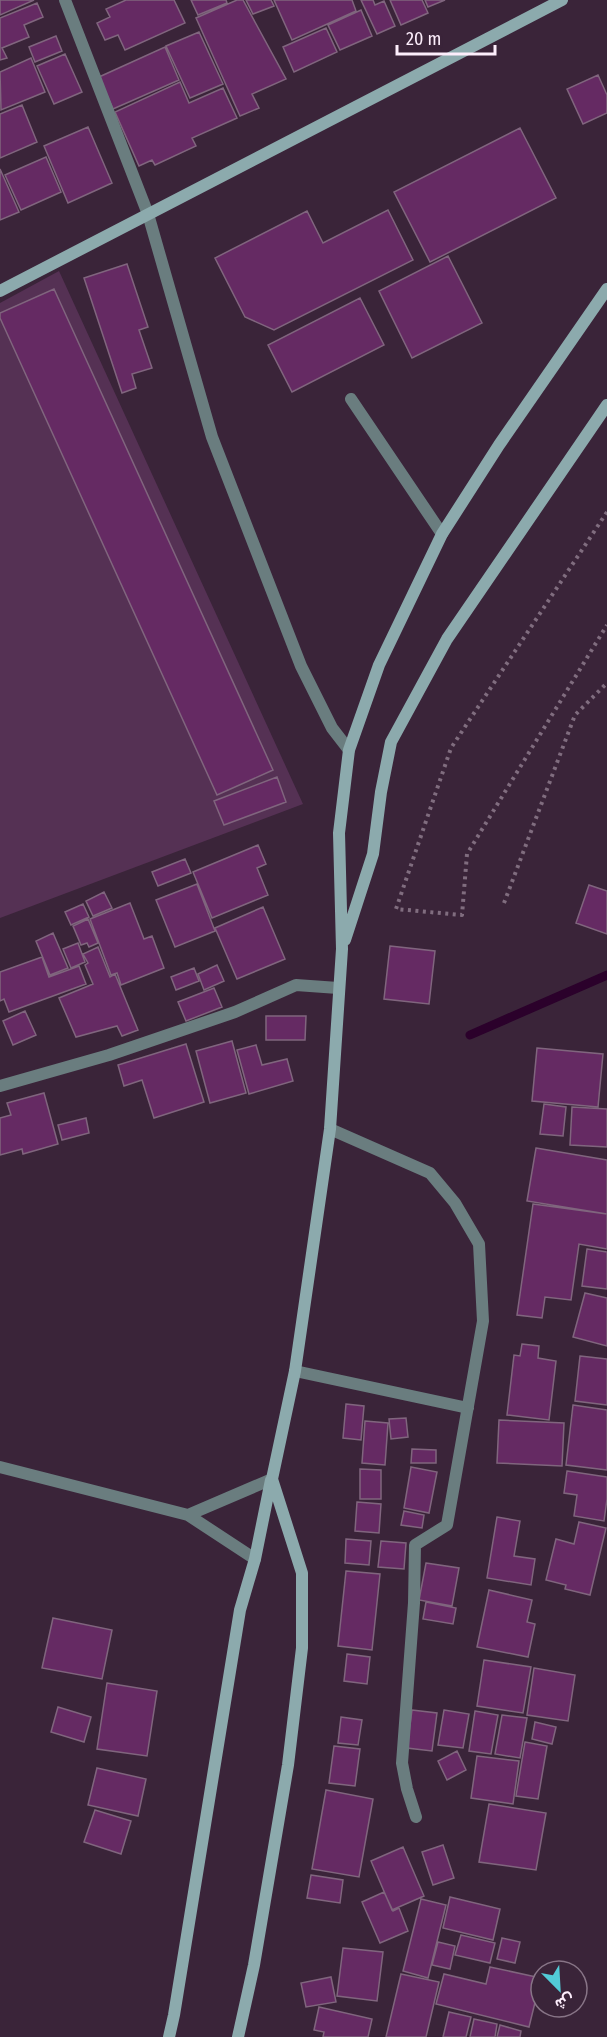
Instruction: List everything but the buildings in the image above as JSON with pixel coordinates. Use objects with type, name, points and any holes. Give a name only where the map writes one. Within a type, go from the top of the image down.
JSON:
[{"type":"main road","points":[[0,291],[562,0]]},
{"type":"main road","points":[[169,2037],[240,1610],[255,1559],[295,1371],[330,1129],[342,949],[339,833],[349,750],[379,665],[442,534],[499,445],[607,289]]},
{"type":"main road","points":[[342,949],[373,854],[381,792],[391,742],[447,639],[607,405]]},
{"type":"main road","points":[[238,2037],[254,1965],[286,1776],[302,1648],[302,1573],[272,1479]]},
{"type":"street","points":[[65,0],[148,214],[212,436],[301,666],[332,728],[349,750]]},
{"type":"street","points":[[351,399],[442,534]]},
{"type":"street","points":[[0,1086],[109,1055],[204,1023],[236,1012],[296,985],[338,988]]},
{"type":"street","points":[[330,1129],[430,1173],[455,1203],[479,1244],[483,1321],[447,1525],[415,1545],[414,1603],[402,1763],[416,1817]]},
{"type":"street","points":[[295,1371],[468,1408]]},
{"type":"street","points":[[0,1467],[188,1515],[255,1559]]},
{"type":"street","points":[[188,1515],[272,1479]]},
{"type":"path","points":[[607,512],[451,748],[396,909],[462,915],[466,854],[607,625]]},
{"type":"path","points":[[504,903],[574,715],[607,683]]},
{"type":"shaded area","points":[[59,271],[303,804],[0,918],[0,303]]},
{"type":"waterway","points":[[470,1035],[607,975]]}]
